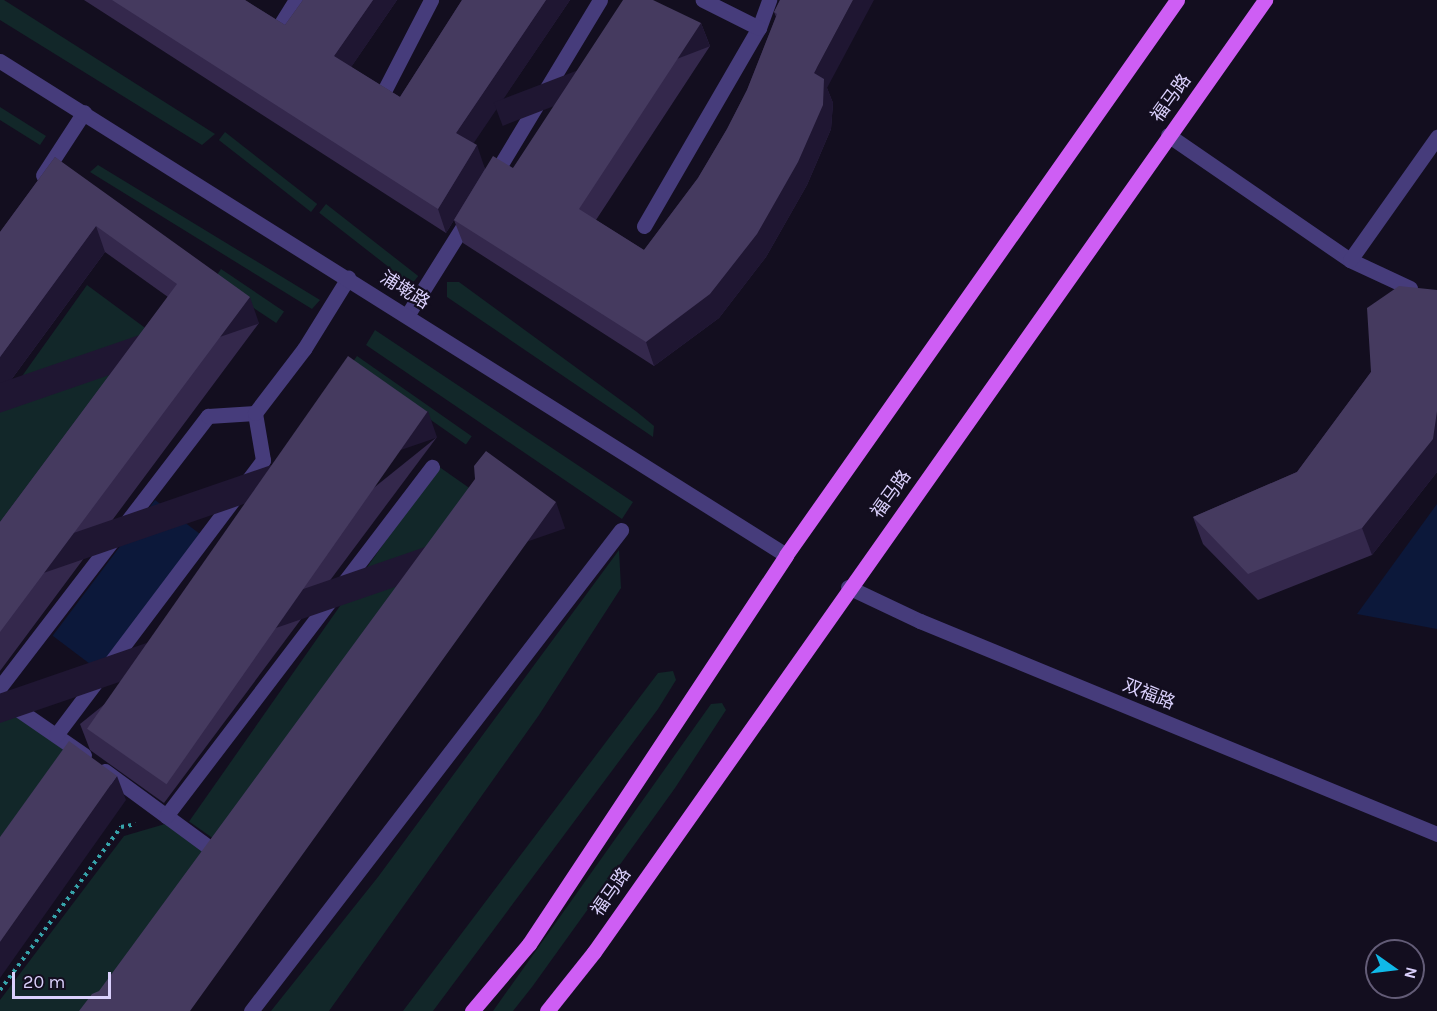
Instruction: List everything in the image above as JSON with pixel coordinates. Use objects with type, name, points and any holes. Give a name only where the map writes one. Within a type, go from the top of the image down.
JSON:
[{"type":"main road","points":[[472,1011],[529,944],[786,555],[1177,0]]},
{"type":"main road","name":"福马路","points":[[547,1011],[594,952],[848,586],[1265,0]]},
{"type":"street","points":[[282,22],[296,0]]},
{"type":"street","points":[[382,95],[431,0]]},
{"type":"street","points":[[408,314],[600,0]]},
{"type":"street","points":[[704,0],[759,28]]},
{"type":"street","points":[[644,226],[759,28],[769,0]]},
{"type":"street","name":"浦墘路","points":[[0,61],[408,314],[786,555]]},
{"type":"street","points":[[32,189],[84,112]]},
{"type":"street","points":[[1168,135],[1350,260],[1410,288]]},
{"type":"street","points":[[1350,260],[1437,137]]},
{"type":"street","points":[[0,687],[208,416],[255,412],[304,349],[348,278]]},
{"type":"street","points":[[56,735],[263,460],[255,412]]},
{"type":"street","points":[[166,816],[432,466]]},
{"type":"street","points":[[251,1011],[621,530]]},
{"type":"street","name":"双福路","points":[[848,586],[920,621],[1437,834]]},
{"type":"street","points":[[0,697],[56,735],[218,854]]},
{"type":"path","points":[[0,990],[121,827],[166,816]]},
{"type":"green space","points":[[0,0],[4,0],[215,134],[202,145],[0,20]]},
{"type":"green space","points":[[0,107],[46,136],[40,145],[0,120]]},
{"type":"green space","points":[[225,132],[317,204],[311,212],[219,140]]},
{"type":"green space","points":[[98,165],[320,300],[312,309],[90,172]]},
{"type":"green space","points":[[326,204],[418,276],[411,285],[319,213]]},
{"type":"green space","points":[[221,269],[284,311],[276,323],[213,281]]},
{"type":"green space","points":[[447,282],[459,282],[637,412],[654,426],[653,437],[447,297]]},
{"type":"green space","points":[[87,285],[148,330],[0,537],[0,407]]},
{"type":"green space","points":[[375,330],[633,502],[622,519],[366,345]]},
{"type":"green space","points":[[357,356],[472,436],[466,444],[351,364]]},
{"type":"green space","points":[[438,466],[471,489],[222,844],[189,822]]},
{"type":"green space","points":[[619,550],[621,588],[539,715],[329,1011],[271,1011],[378,877]]},
{"type":"green space","points":[[673,671],[676,680],[658,709],[433,1011],[403,1011],[658,673]]},
{"type":"green space","points":[[0,702],[82,763],[0,874]]},
{"type":"green space","points":[[722,703],[726,710],[675,788],[532,987],[513,1011],[493,1011],[711,704]]},
{"type":"green space","points":[[165,824],[210,856],[88,1011],[0,1011],[0,1000],[124,836]]},
{"type":"water","points":[[155,500],[201,535],[99,671],[53,636]]},
{"type":"water","points":[[1437,504],[1437,629],[1357,614]]},
{"type":"building","points":[[112,0],[245,0],[285,25],[303,0],[373,0],[334,56],[400,97],[462,0],[546,0],[456,133],[477,145],[438,209]]},
{"type":"building","points":[[623,0],[653,0],[701,23],[579,209],[644,250],[698,178],[727,129],[747,90],[777,14],[774,12],[780,0],[853,0],[814,73],[824,79],[823,105],[798,162],[757,234],[710,294],[646,342],[454,220],[493,156],[513,168]]},
{"type":"building","points":[[55,157],[250,297],[0,632],[0,522],[177,284],[96,226],[0,357],[0,232]]},
{"type":"building","points":[[1399,286],[1437,290],[1437,411],[1433,439],[1362,528],[1248,574],[1193,517],[1297,472],[1371,372],[1367,308]]},
{"type":"building","points":[[348,356],[427,412],[166,784],[87,729]]},
{"type":"building","points":[[486,451],[556,502],[190,1011],[79,1011],[92,994],[99,991],[475,479],[474,466]]},
{"type":"building","points":[[69,741],[117,776],[0,942],[0,837]]}]
